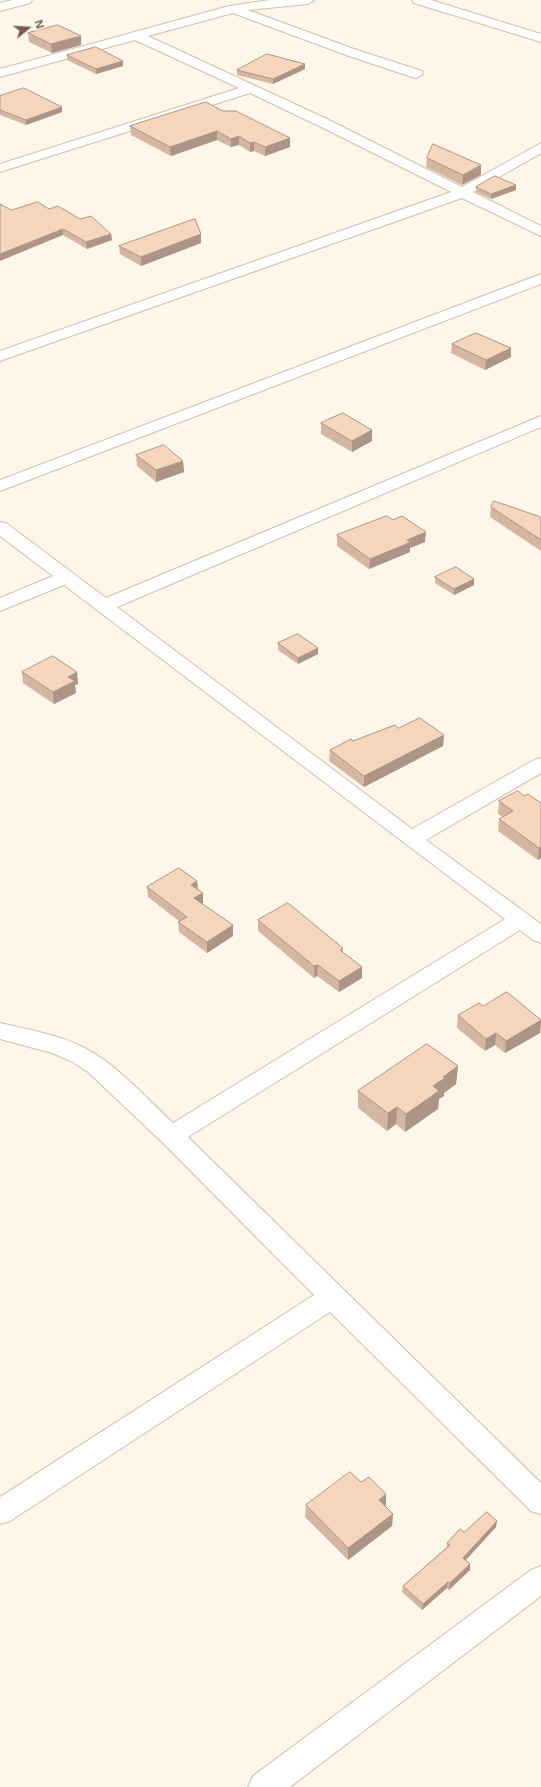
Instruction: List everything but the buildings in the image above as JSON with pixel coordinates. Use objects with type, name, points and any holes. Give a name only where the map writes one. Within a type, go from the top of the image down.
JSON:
[{"type":"street","points":[[0,7],[26,0]]},
{"type":"street","points":[[0,73],[233,9],[255,5],[308,0]]},
{"type":"street","points":[[418,0],[541,38]]},
{"type":"street","points":[[233,9],[417,74]]},
{"type":"street","points":[[526,33],[541,32]]},
{"type":"street","points":[[137,36],[324,123],[541,232]]},
{"type":"street","points":[[0,168],[250,89]]},
{"type":"street","points":[[0,356],[462,193],[541,147]]},
{"type":"street","points":[[0,486],[541,279]]},
{"type":"street","points":[[104,606],[541,422]]},
{"type":"street","points":[[0,527],[411,839],[541,935]]},
{"type":"street","points":[[0,605],[66,577]]},
{"type":"street","points":[[411,839],[541,764]]},
{"type":"street","points":[[171,1136],[520,920]]},
{"type":"street","points":[[0,1031],[59,1046],[81,1056],[96,1066],[171,1136],[332,1298],[541,1502]]},
{"type":"street","points":[[0,1512],[332,1298]]},
{"type":"street","points":[[264,1787],[541,1578]]}]
